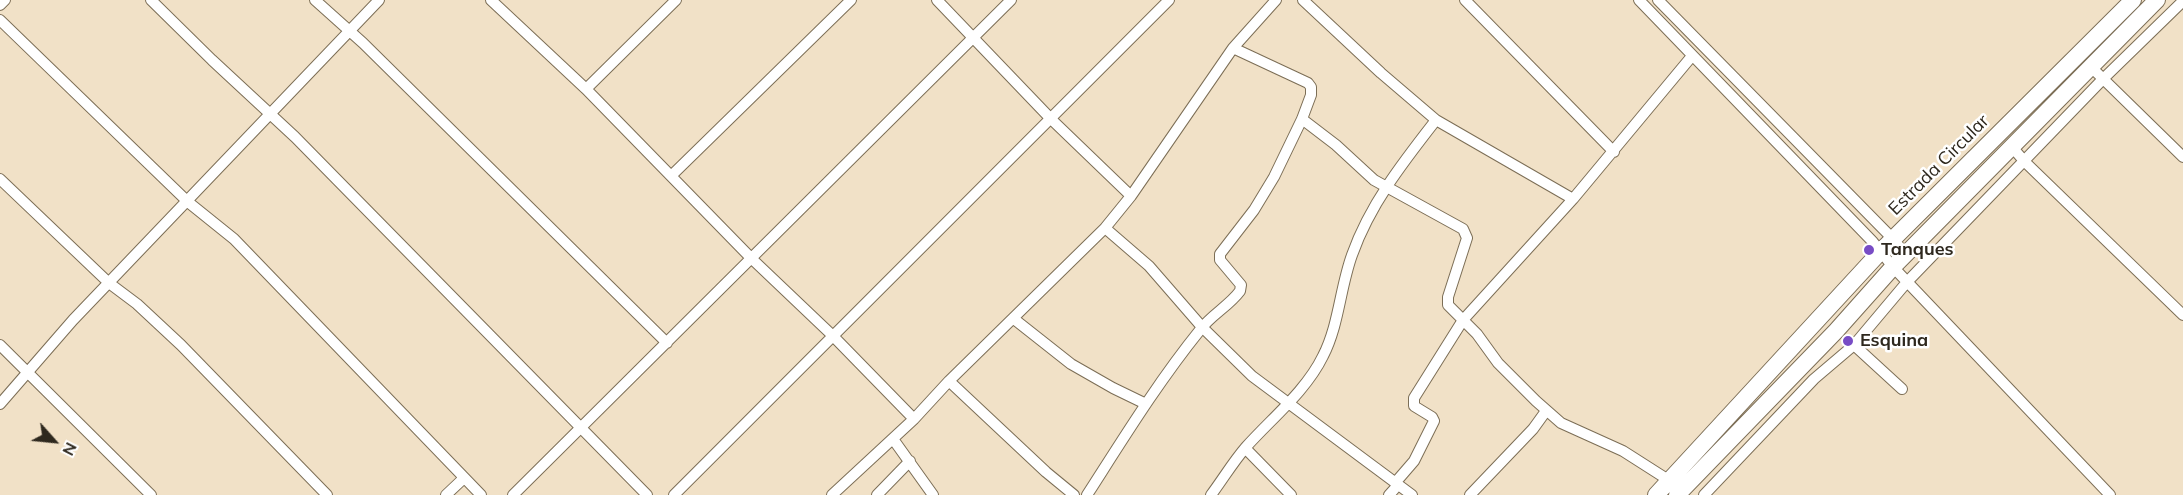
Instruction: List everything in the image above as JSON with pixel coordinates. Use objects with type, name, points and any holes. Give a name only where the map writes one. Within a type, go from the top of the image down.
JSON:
[{"type":"main road","name":"Estrada Circular","points":[[1656,495],[1673,488],[1887,245],[2133,0]]},
{"type":"main road","points":[[1673,488],[1690,480],[1836,331],[1893,267],[2013,147],[2097,73],[2157,0]]},
{"type":"street","points":[[0,5],[4,0]]},
{"type":"street","points":[[151,0],[269,115],[295,137],[647,495]]},
{"type":"street","points":[[315,0],[363,43],[667,344]]},
{"type":"street","points":[[0,404],[109,283],[379,0]]},
{"type":"street","points":[[586,89],[676,0]]},
{"type":"street","points":[[671,176],[851,0]]},
{"type":"street","points":[[937,0],[1051,119],[1131,196]]},
{"type":"street","points":[[513,495],[1011,0]]},
{"type":"street","points":[[674,495],[1169,0]]},
{"type":"street","points":[[832,495],[914,419],[949,381],[1105,228],[1131,196],[1233,48],[1276,0]]},
{"type":"street","points":[[1303,0],[1396,87],[1436,120],[1573,200]]},
{"type":"street","points":[[1465,0],[1614,152]]},
{"type":"street","points":[[1639,0],[1692,56],[1887,245],[1906,255]]},
{"type":"street","points":[[1658,0],[1887,245],[1893,267],[2110,495]]},
{"type":"street","points":[[1690,480],[1707,494],[1814,379],[1854,345],[1907,282],[2025,162],[2097,73],[2183,1]]},
{"type":"street","points":[[496,2],[586,89],[751,258],[833,336],[914,419]]},
{"type":"street","points":[[0,20],[188,202],[234,239],[482,495]]},
{"type":"street","points":[[1087,495],[1146,404],[1202,327],[1240,291],[1240,285],[1220,260],[1220,254],[1254,210],[1274,177],[1311,95],[1311,87],[1308,83],[1233,48]]},
{"type":"street","points":[[1389,495],[1414,461],[1434,421],[1432,417],[1414,406],[1416,394],[1463,320],[1573,200],[1692,56]]},
{"type":"street","points":[[2097,73],[2183,157]]},
{"type":"street","points":[[1302,119],[1328,138],[1363,171],[1386,187],[1463,229],[1467,238],[1447,301],[1448,305],[1478,333],[1498,363],[1546,411],[1561,423],[1623,451],[1673,488]]},
{"type":"street","points":[[1211,495],[1245,448],[1310,377],[1324,356],[1352,256],[1366,221],[1386,187],[1436,120]]},
{"type":"street","points":[[2013,147],[2025,162],[2183,315]]},
{"type":"street","points":[[0,179],[109,283],[137,304],[181,345],[327,495]]},
{"type":"street","points":[[1105,228],[1149,266],[1202,327],[1252,376],[1412,495]]},
{"type":"street","points":[[1014,319],[1071,364],[1146,404]]},
{"type":"street","points":[[0,345],[151,495]]},
{"type":"street","points":[[1854,345],[1902,389]]},
{"type":"street","points":[[949,381],[1046,472],[1074,495]]},
{"type":"street","points":[[1470,495],[1533,429],[1546,411]]},
{"type":"street","points":[[893,439],[933,495]]},
{"type":"street","points":[[1245,448],[1291,495]]},
{"type":"street","points":[[877,495],[910,461]]},
{"type":"street","points":[[446,495],[464,477]]},
{"type":"place","name":"Tanques","points":[[1869,250]]},
{"type":"place","name":"Esquina","points":[[1848,341]]}]
